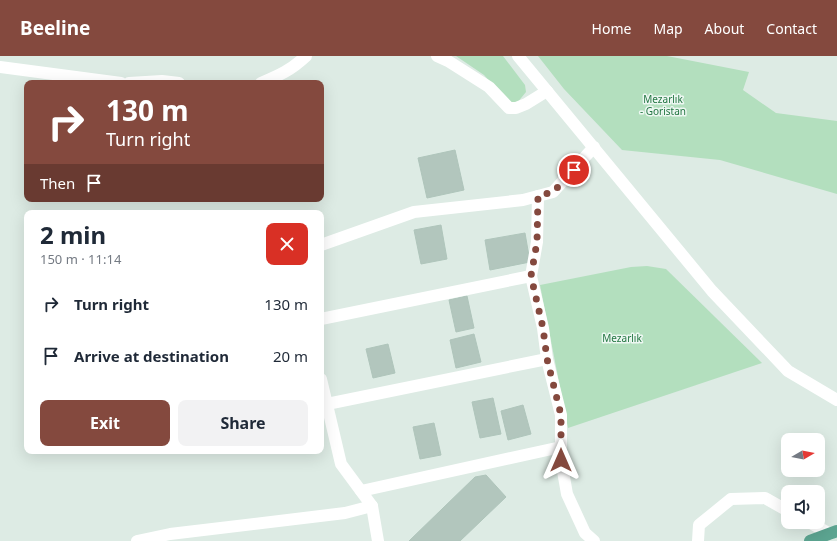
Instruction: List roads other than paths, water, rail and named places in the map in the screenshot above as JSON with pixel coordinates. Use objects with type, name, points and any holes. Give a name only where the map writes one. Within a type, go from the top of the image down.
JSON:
[{"type":"main road","points":[[810,541],[833,532]]},
{"type":"street","points":[[268,80],[296,66],[306,56]]},
{"type":"street","points":[[437,56],[448,61],[489,87],[509,108],[516,108],[526,104],[547,91]]},
{"type":"street","points":[[518,56],[712,291],[788,371],[837,400]]},
{"type":"street","points":[[0,67],[98,80]]},
{"type":"street","points":[[324,245],[414,212],[523,200],[553,192],[594,147]]},
{"type":"street","points":[[538,196],[537,242],[531,276],[543,328],[547,359],[561,415],[561,460],[567,494],[585,533],[594,541]]},
{"type":"street","points":[[324,318],[531,276]]},
{"type":"street","points":[[327,404],[547,359]]},
{"type":"street","points":[[324,392],[341,464],[372,506],[378,541]]},
{"type":"street","points":[[361,491],[561,447]]},
{"type":"street","points":[[698,541],[699,525],[731,499],[765,498],[781,507]]},
{"type":"street","points":[[137,541],[170,534],[344,513],[372,506]]},
{"type":"park label","name":"Mezarlık - Goristan","points":[[663,104]]},
{"type":"park label","name":"Mezarlık","points":[[622,338]]}]
